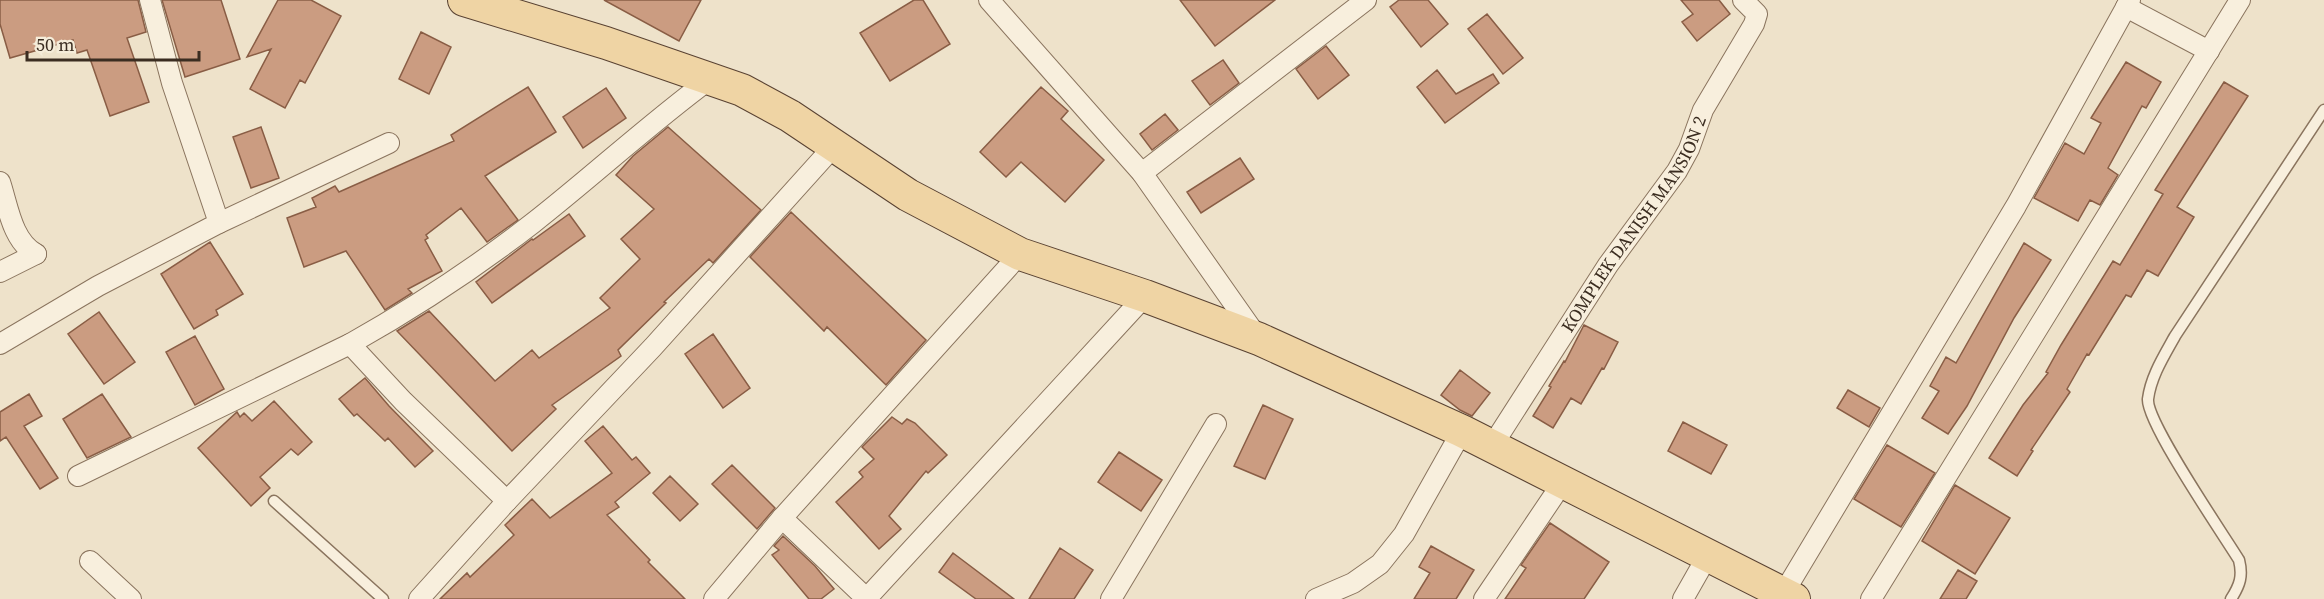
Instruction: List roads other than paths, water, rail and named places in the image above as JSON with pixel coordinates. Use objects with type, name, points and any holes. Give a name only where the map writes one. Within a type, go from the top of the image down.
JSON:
[{"type":"main road","points":[[464,0],[606,43],[742,90],[768,103],[908,195],[1020,254],[1144,296],[1259,339],[1462,431],[1788,596]]},
{"type":"street","points":[[150,0],[172,83],[219,223]]},
{"type":"street","points":[[989,0],[1142,173],[1259,339]]},
{"type":"street","points":[[1142,173],[1366,0]]},
{"type":"street","name":"KOMPLEK DANISH MANSION 2","points":[[1492,446],[1608,265],[1677,171],[1689,149],[1703,110],[1754,24],[1757,14],[1743,0]]},
{"type":"street","points":[[1871,599],[2240,0]]},
{"type":"street","points":[[1788,596],[2016,206],[2128,3],[2209,51]]},
{"type":"street","points":[[78,476],[350,344],[433,295],[534,222],[710,79]]},
{"type":"street","points":[[0,344],[98,286],[219,223],[389,143]]},
{"type":"street","points":[[419,599],[507,501],[653,347],[834,146]]},
{"type":"street","points":[[0,182],[19,238],[28,250],[36,254],[0,272]]},
{"type":"street","points":[[714,599],[782,518],[1020,254]]},
{"type":"street","points":[[782,518],[867,599],[1144,296]]},
{"type":"street","points":[[350,344],[403,401],[507,501]]},
{"type":"street","points":[[1111,599],[1216,424]]},
{"type":"street","points":[[1316,599],[1353,583],[1380,564],[1404,534],[1462,431]]},
{"type":"street","points":[[1484,599],[1563,482]]},
{"type":"street","points":[[1683,599],[1708,555]]},
{"type":"street","points":[[90,561],[131,599]]},
{"type":"lane","points":[[2231,599],[2242,575],[2239,560],[2161,436],[2148,402],[2157,367],[2175,336],[2324,110]]},
{"type":"lane","points":[[274,501],[383,599]]}]
